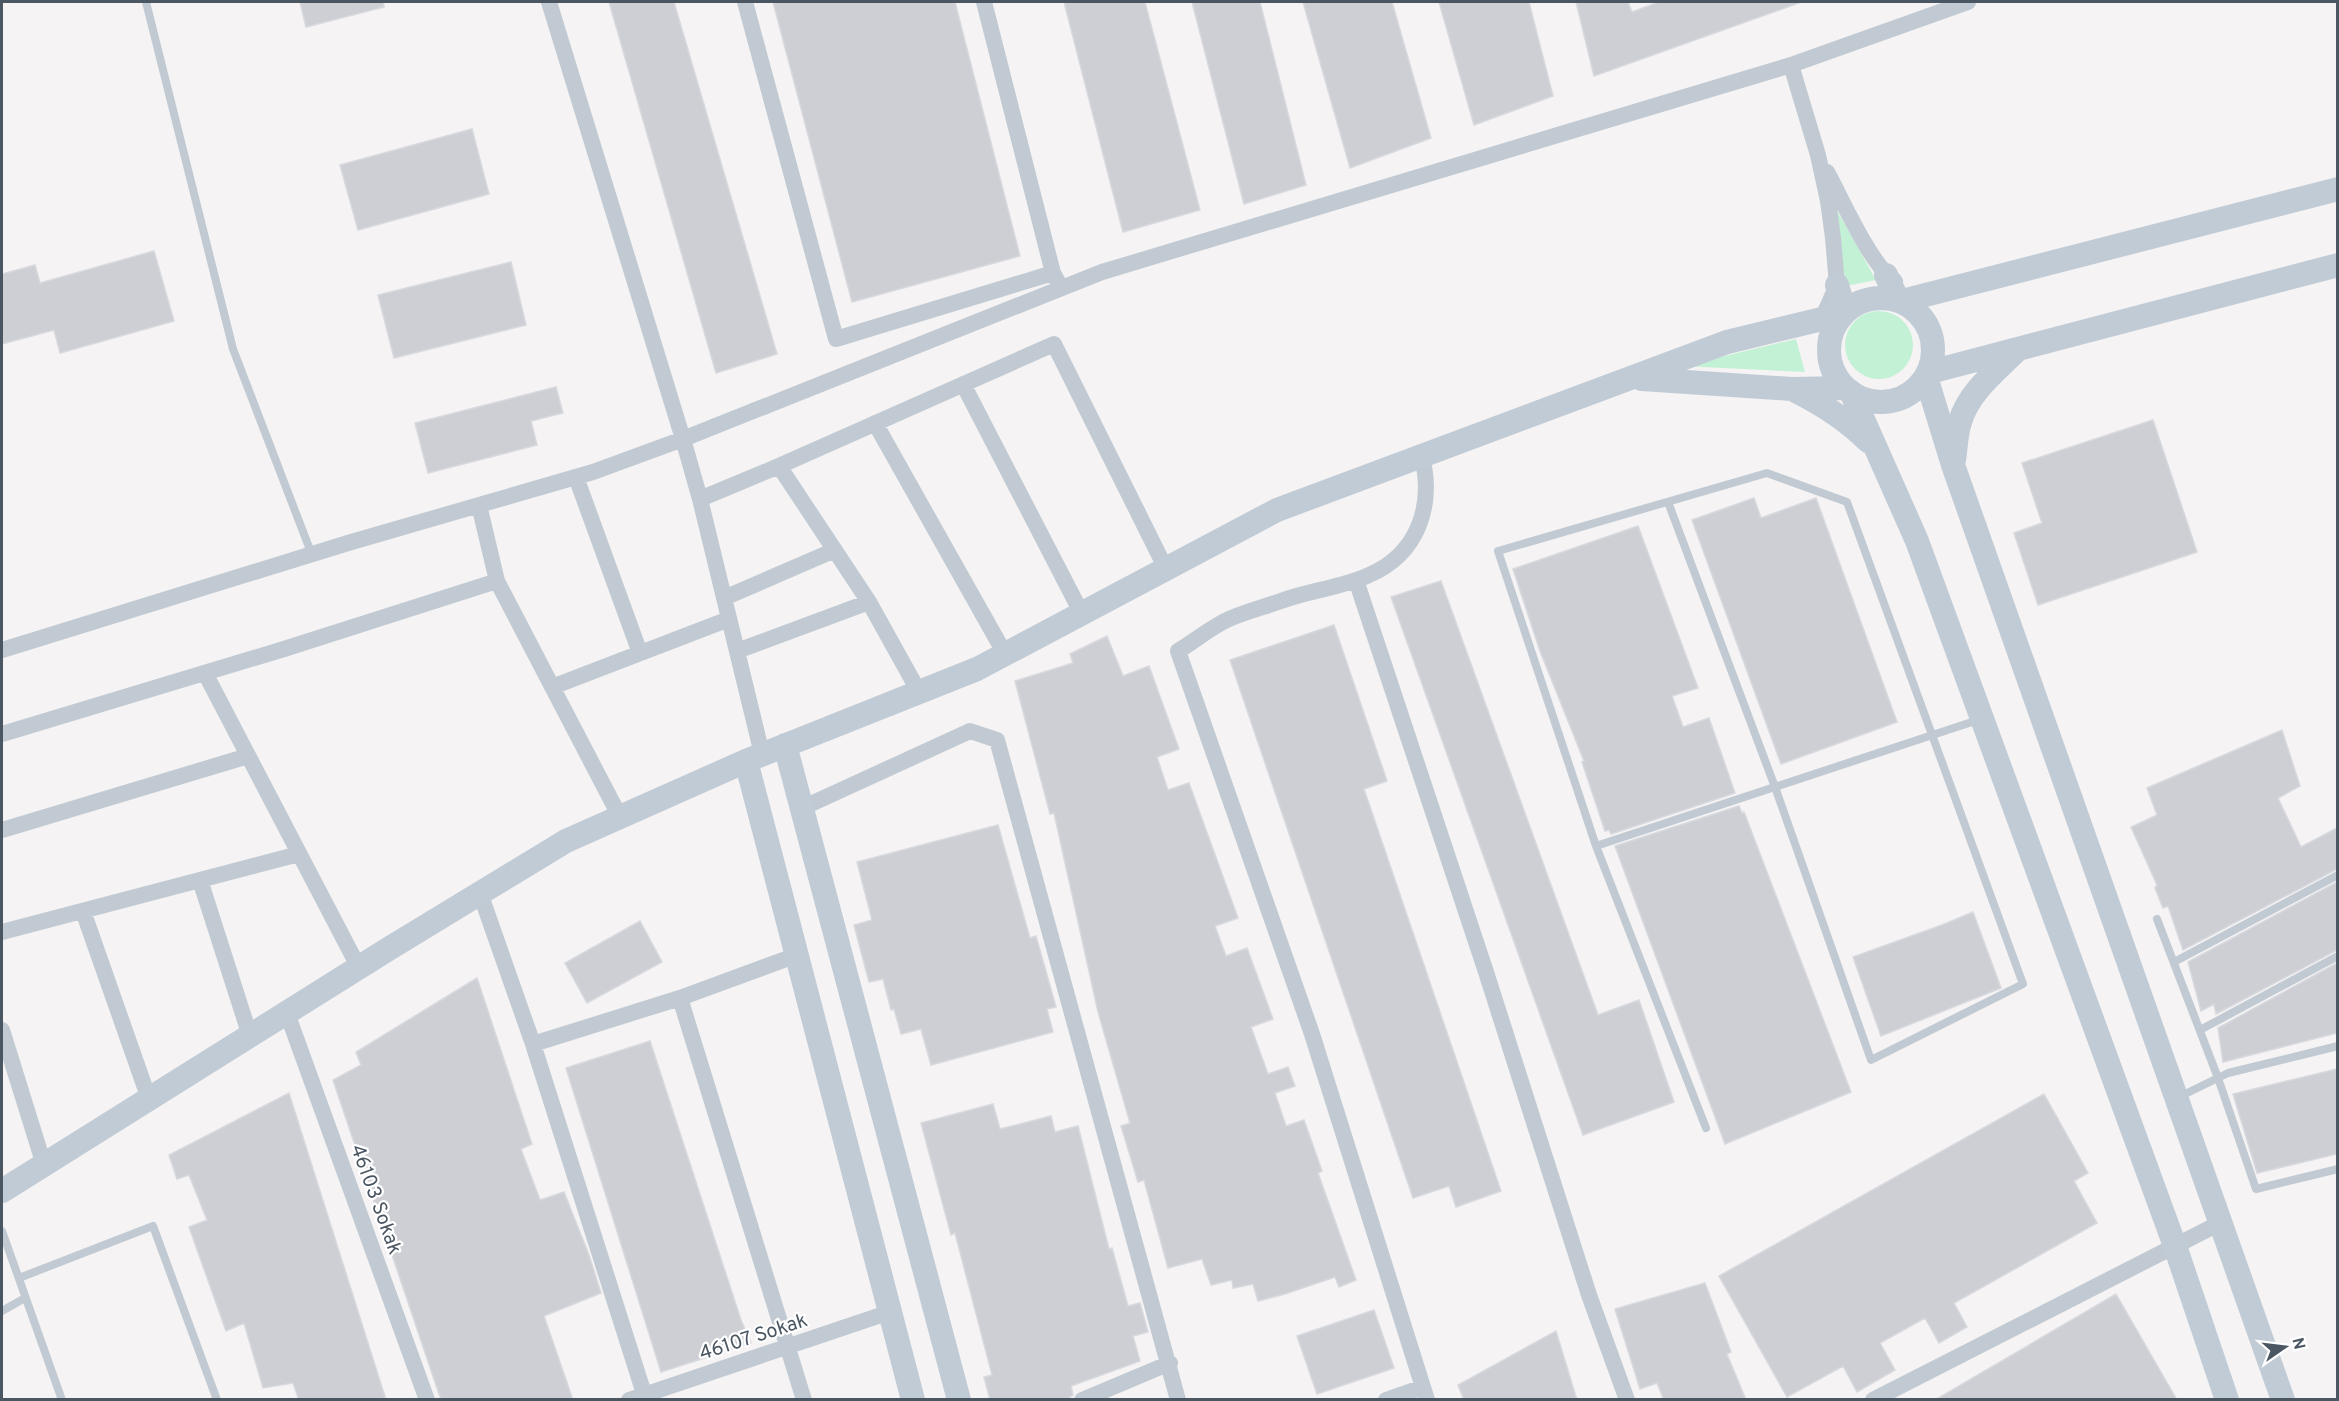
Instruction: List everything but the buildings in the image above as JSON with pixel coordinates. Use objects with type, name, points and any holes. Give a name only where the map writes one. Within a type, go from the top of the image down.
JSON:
[{"type":"street","points":[[549,2],[700,499],[737,651],[754,758],[797,955],[913,1400]]},
{"type":"street","points":[[745,2],[836,339],[1057,281],[1102,272],[1791,65],[1968,2]]},
{"type":"street","points":[[984,2],[1057,281]]},
{"type":"street","points":[[1791,65],[1818,155],[1828,201],[1837,285],[1829,355],[1834,373],[1848,390],[1917,542],[2175,1246],[2227,1400]]},
{"type":"street","points":[[1818,155],[1900,300]]},
{"type":"street","points":[[1900,300],[2337,189]]},
{"type":"street","points":[[1928,375],[2018,348],[2337,265]]},
{"type":"street","points":[[1886,275],[1905,287],[1926,295]]},
{"type":"street","points":[[2,650],[576,477],[683,439],[1057,281]]},
{"type":"street","points":[[2,1191],[566,841],[785,745],[977,669],[1277,510],[1634,379],[1727,342],[1835,316],[1866,299],[1884,297],[1900,300],[1917,310],[1927,323],[1933,339],[1934,356],[1928,375],[1920,386],[1907,396],[1892,402],[1875,402],[1859,398],[1848,390],[1792,389],[1634,379]]},
{"type":"street","points":[[700,499],[1054,344],[1166,569]]},
{"type":"street","points":[[1953,465],[1960,420],[1972,398],[1986,379],[2018,348]]},
{"type":"street","points":[[1928,375],[1953,465],[2283,1400]]},
{"type":"street","points":[[963,384],[1082,614]]},
{"type":"street","points":[[1792,389],[1830,409],[1851,424],[1875,447]]},
{"type":"street","points":[[875,423],[1005,654]]},
{"type":"street","points":[[1386,1400],[1425,1393],[1312,1034],[1178,651],[1227,620],[1284,599],[1371,575],[1397,557],[1418,530],[1424,514],[1427,484],[1422,457]]},
{"type":"street","points":[[779,466],[869,602],[919,692]]},
{"type":"street","points":[[576,477],[640,653]]},
{"type":"street","points":[[479,505],[497,581],[620,817]]},
{"type":"street","points":[[724,598],[834,550]]},
{"type":"street","points":[[1356,580],[1486,972],[1589,1295],[1627,1400]]},
{"type":"street","points":[[2,734],[497,581]]},
{"type":"street","points":[[737,651],[869,602]]},
{"type":"street","points":[[552,687],[729,619]]},
{"type":"street","points":[[205,673],[358,968]]},
{"type":"street","points":[[802,808],[970,731],[997,740],[1170,1363],[1178,1400]]},
{"type":"street","points":[[785,745],[958,1400]]},
{"type":"street","points":[[2,830],[248,756]]},
{"type":"street","points":[[2,932],[300,854]]},
{"type":"street","points":[[200,880],[250,1036]]},
{"type":"street","points":[[480,893],[533,1044],[640,1398]]},
{"type":"street","points":[[83,911],[148,1099]]},
{"type":"street","points":[[533,1044],[680,998],[797,955]]},
{"type":"street","points":[[680,998],[804,1400]]},
{"type":"street","name":"46103 Sokak","points":[[287,1013],[427,1400]]},
{"type":"street","points":[[2,1030],[44,1165]]},
{"type":"street","points":[[1873,1400],[2220,1222]]},
{"type":"street","name":"46107 Sokak","points":[[640,1398],[890,1312]]},
{"type":"street","points":[[1082,1400],[1170,1363]]},
{"type":"lane","points":[[146,2],[233,349],[312,555]]},
{"type":"lane","points":[[1668,502],[1872,1060],[2023,984],[1934,735],[1847,502],[1767,473],[1498,551],[1596,846],[1706,1128]]},
{"type":"lane","points":[[1596,846],[1981,719]]},
{"type":"lane","points":[[2174,962],[2337,875]]},
{"type":"lane","points":[[2157,919],[2218,1078],[2256,1190],[2337,1168]]},
{"type":"lane","points":[[2200,1030],[2337,956]]},
{"type":"lane","points":[[2176,1099],[2228,1073],[2337,1046]]},
{"type":"lane","points":[[19,1278],[153,1226],[217,1400]]},
{"type":"lane","points":[[2,1231],[62,1400]]},
{"type":"lane","points":[[2,1311],[25,1298]]},
{"type":"green space","points":[[1834,205],[1876,280],[1846,286]]},
{"type":"green space","points":[[1872,311],[1886,311],[1898,316],[1908,326],[1913,345],[1908,364],[1898,374],[1886,379],[1872,379],[1860,374],[1850,364],[1845,352],[1845,338],[1850,326],[1860,316]]},
{"type":"green space","points":[[1796,339],[1805,372],[1683,366]]}]
